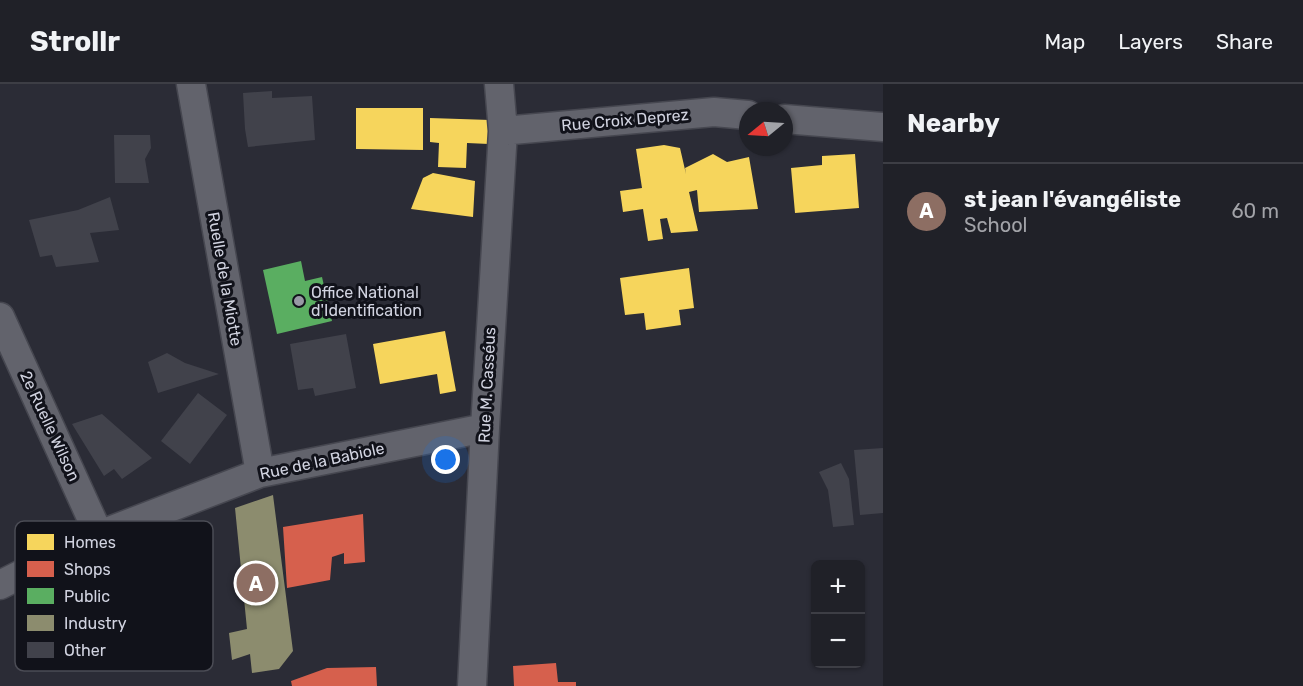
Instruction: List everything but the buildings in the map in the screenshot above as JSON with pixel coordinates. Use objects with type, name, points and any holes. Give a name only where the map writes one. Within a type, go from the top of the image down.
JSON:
[{"type":"street","name":"Ruelle de la Miotte","points":[[191,84],[260,473]]},
{"type":"street","name":"Rue M. Casséus","points":[[472,686],[503,132],[499,84]]},
{"type":"street","name":"Rue Croix Deprez","points":[[503,132],[714,112],[739,115]]},
{"type":"street","points":[[793,120],[883,127]]},
{"type":"street","name":"2e Ruelle Wilson","points":[[0,317],[93,521]]},
{"type":"street","name":"Rue de la Babiole","points":[[135,521],[260,473],[485,428]]},
{"type":"street","name":"Rue de la Babiole","points":[[0,585],[15,577]]},
{"type":"place","name":"Office National d'Identification","points":[[299,301]]},
{"type":"place","name":"st jean l'évangéliste","points":[[256,583]]}]
